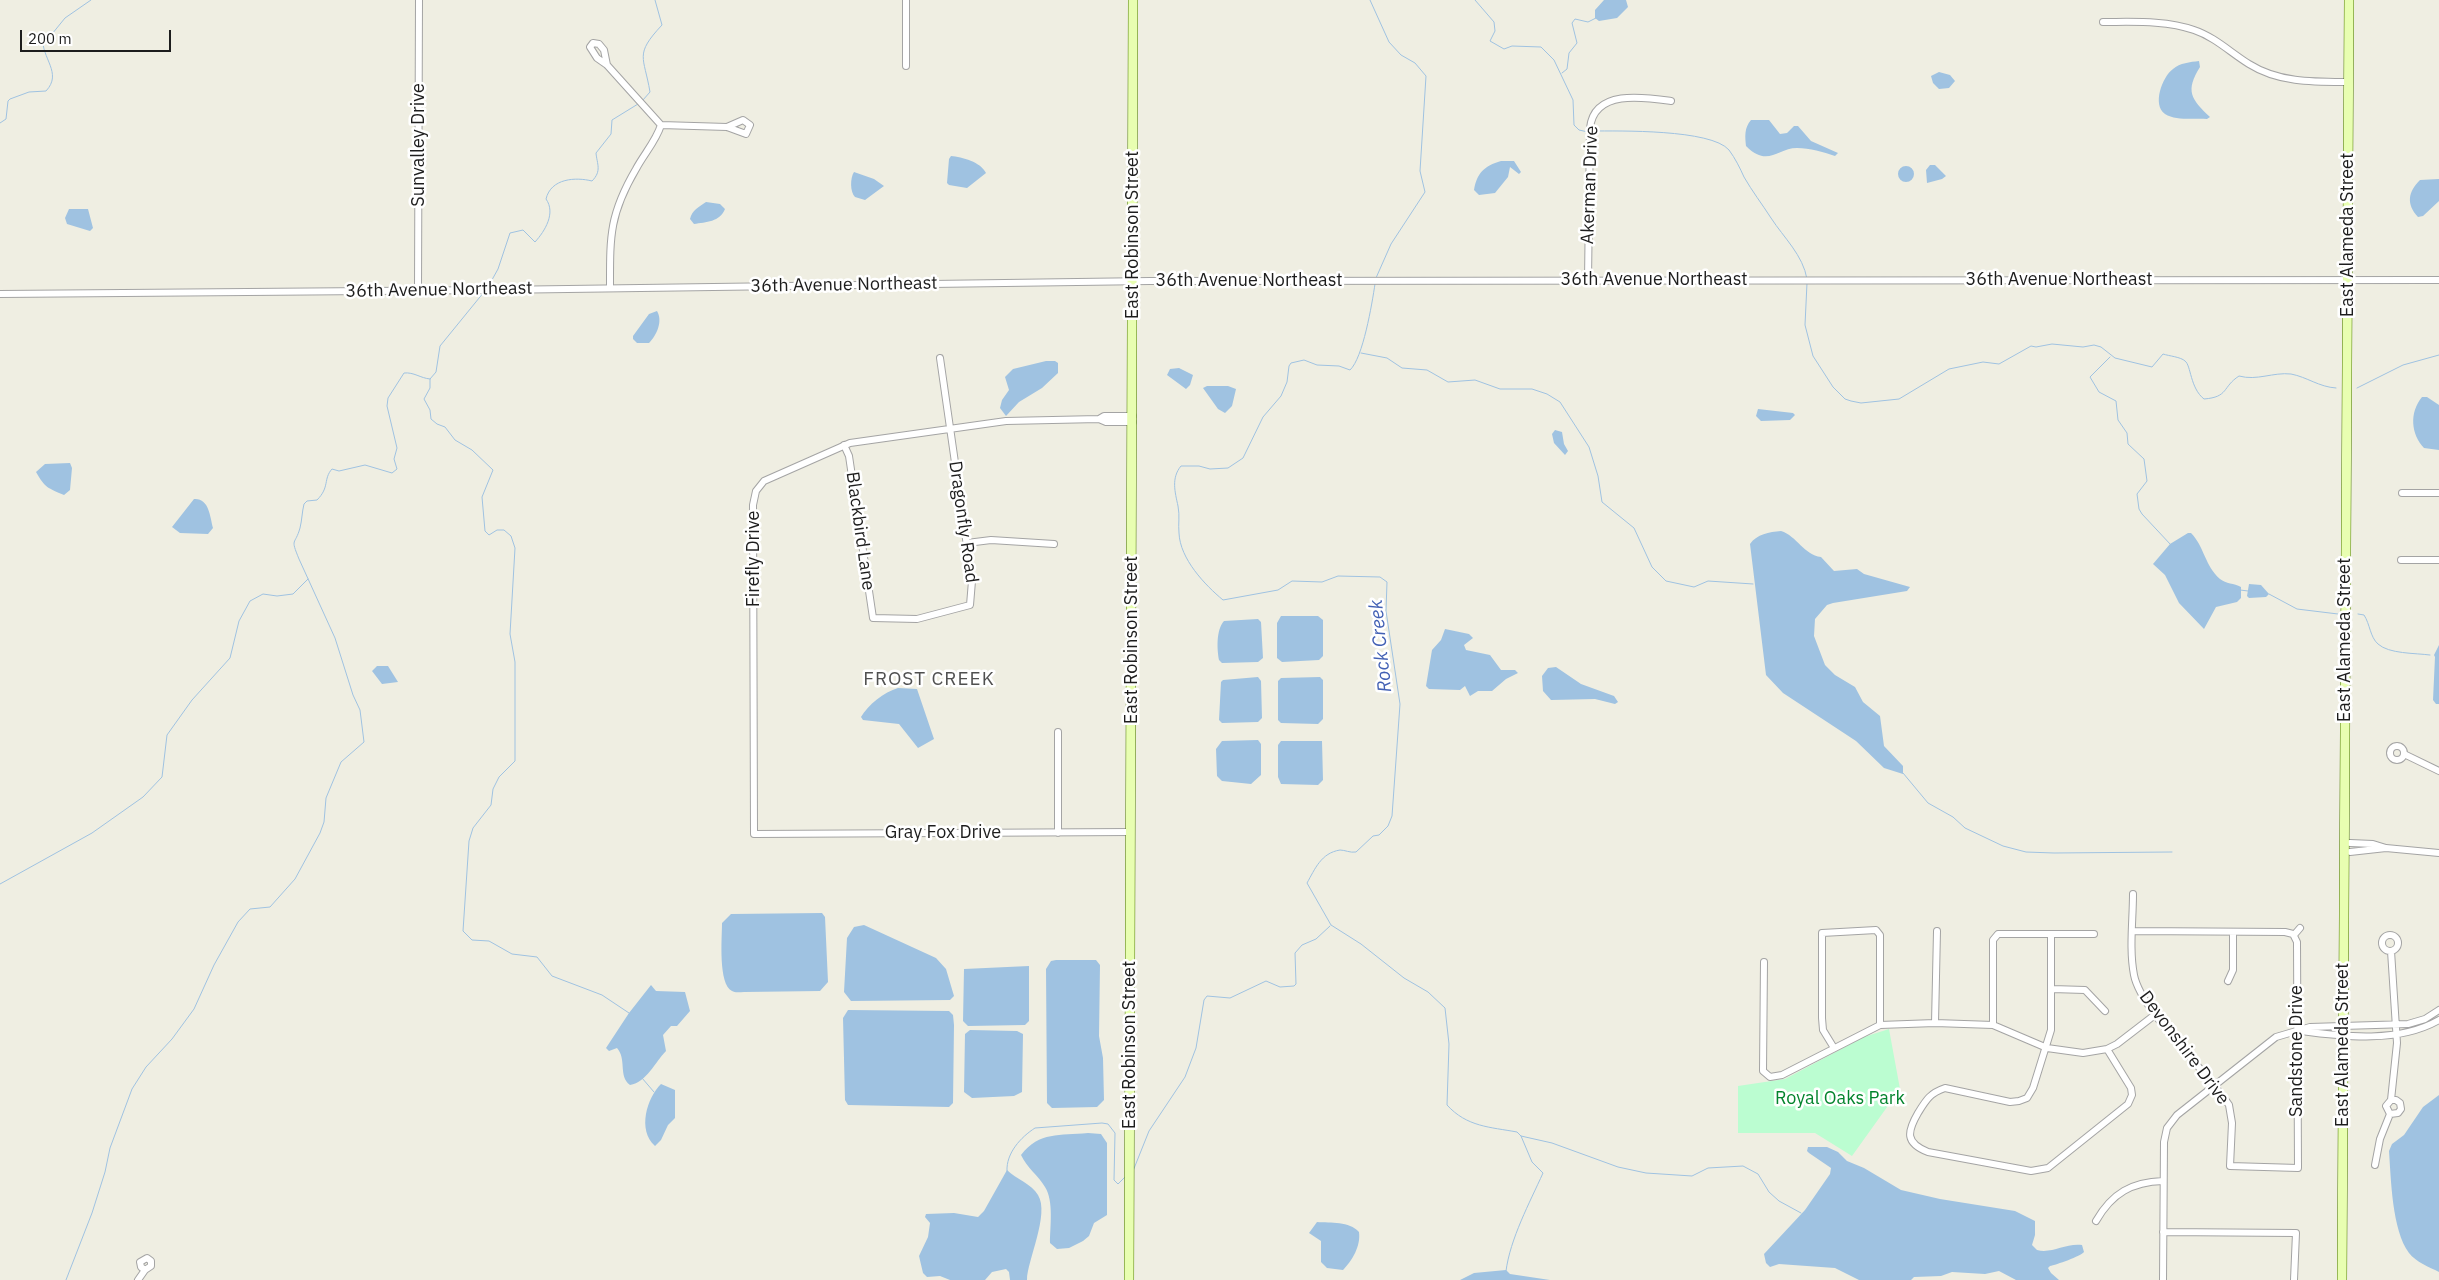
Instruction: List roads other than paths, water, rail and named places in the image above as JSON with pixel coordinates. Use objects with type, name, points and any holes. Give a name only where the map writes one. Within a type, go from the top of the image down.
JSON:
[{"type":"street","name":"Sunvalley Drive","points":[[418,291],[419,0]]},
{"type":"street","points":[[906,0],[906,66]]},
{"type":"street","name":"East Robinson Street","points":[[1129,1280],[1133,0]]},
{"type":"street","name":"East Alameda Street","points":[[2342,1280],[2349,0]]},
{"type":"street","points":[[2104,22],[2168,24],[2186,28],[2204,34],[2249,65],[2270,74],[2296,80],[2349,82]]},
{"type":"street","points":[[607,65],[661,125],[727,127]]},
{"type":"street","name":"Akerman Drive","points":[[1588,280],[1590,128],[1593,114],[1600,106],[1625,98],[1639,96],[1671,102]]},
{"type":"street","points":[[610,288],[609,244],[612,222],[635,170],[661,125]]},
{"type":"street","name":"36th Avenue Northeast","points":[[0,294],[477,291],[1133,281],[2439,280]]},
{"type":"street","name":"Dragonfly Road","points":[[872,618],[917,619],[970,605],[973,589],[940,358]]},
{"type":"street","name":"Firefly Drive","points":[[754,834],[754,498],[759,485],[844,445],[1014,420],[1099,419],[1106,422],[1133,419]]},
{"type":"street","name":"Blackbird Lane","points":[[844,445],[849,456],[872,618]]},
{"type":"street","points":[[2402,493],[2439,494]]},
{"type":"street","points":[[967,543],[991,540],[1054,544]]},
{"type":"street","points":[[2401,560],[2439,560]]},
{"type":"street","points":[[1058,732],[1058,833]]},
{"type":"street","points":[[2404,754],[2439,772]]},
{"type":"street","name":"Gray Fox Drive","points":[[754,834],[1131,832]]},
{"type":"street","points":[[2350,843],[2373,844],[2386,848],[2439,853]]},
{"type":"street","points":[[2350,852],[2386,848]]},
{"type":"street","name":"Devonshire Drive","points":[[2133,894],[2134,975],[2139,991],[2229,1105],[2232,1117],[2230,1166],[2298,1168]]},
{"type":"street","points":[[2133,931],[2289,932],[2294,935],[2300,928]]},
{"type":"street","points":[[1834,1048],[1823,1030],[1822,933],[1876,930],[1880,935],[1880,1025]]},
{"type":"street","points":[[1935,1023],[1937,931]]},
{"type":"street","points":[[2228,981],[2233,970],[2233,932]]},
{"type":"street","points":[[1993,1026],[1993,940],[1998,934],[2094,934]]},
{"type":"street","points":[[2051,934],[2051,1030],[2033,1088],[2027,1098],[2010,1102],[1945,1088],[1936,1091],[1928,1095],[1910,1127],[1912,1142],[1917,1148],[1928,1152],[2031,1171],[2048,1168],[2128,1104],[2132,1095],[2131,1088],[2107,1048]]},
{"type":"street","name":"Sandstone Drive","points":[[2294,935],[2297,942],[2298,1168]]},
{"type":"street","points":[[2375,1165],[2380,1138],[2390,1114],[2386,1106],[2391,1100],[2396,1034],[2391,951]]},
{"type":"street","points":[[1764,962],[1763,1071],[1770,1077],[1782,1075],[1880,1025],[1935,1023],[1993,1026],[2046,1048],[2083,1053],[2107,1048],[2156,1014]]},
{"type":"street","points":[[2052,989],[2085,990],[2106,1011]]},
{"type":"street","points":[[2163,1280],[2164,1142],[2167,1128],[2184,1109],[2270,1041],[2297,1031],[2342,1030],[2413,1024],[2439,1010]]},
{"type":"street","points":[[2342,1030],[2396,1034],[2417,1031],[2439,1020]]},
{"type":"street","points":[[2390,1114],[2398,1113],[2401,1109],[2398,1101],[2391,1100]]},
{"type":"street","points":[[2096,1221],[2104,1207],[2133,1185],[2143,1182],[2163,1181]]},
{"type":"street","points":[[2163,1232],[2296,1233],[2294,1280]]},
{"type":"street","points":[[138,1280],[145,1270]]},
{"type":"water","points":[[1604,0],[1626,0],[1628,7],[1617,18],[1599,21],[1595,18],[1595,10]]},
{"type":"water","points":[[2199,61],[2200,67],[2195,75],[2192,94],[2198,105],[2210,117],[2207,119],[2180,118],[2165,114],[2161,110],[2159,98],[2165,78],[2179,65]]},
{"type":"water","points":[[1939,72],[1950,75],[1955,81],[1949,88],[1939,89],[1933,83],[1931,76]]},
{"type":"water","points":[[1751,120],[1769,120],[1780,134],[1787,133],[1794,126],[1798,126],[1811,141],[1838,153],[1835,156],[1812,149],[1797,148],[1772,155],[1760,156],[1746,146],[1746,129]]},
{"type":"water","points":[[951,156],[976,163],[986,173],[967,188],[949,185],[947,183],[949,159]]},
{"type":"water","points":[[1501,161],[1514,161],[1521,172],[1519,174],[1510,167],[1508,177],[1495,193],[1479,195],[1474,190],[1479,175],[1490,165]]},
{"type":"water","points":[[1930,165],[1935,165],[1946,176],[1927,183],[1926,170]]},
{"type":"water","points":[[1903,166],[1909,166],[1914,171],[1912,180],[1903,182],[1898,177],[1898,171]]},
{"type":"water","points":[[854,172],[874,179],[884,186],[865,200],[855,197],[851,185]]},
{"type":"water","points":[[2439,179],[2439,201],[2423,216],[2418,217],[2410,203],[2413,189],[2420,180]]},
{"type":"water","points":[[706,202],[720,204],[725,209],[720,217],[716,219],[694,224],[690,219],[692,213]]},
{"type":"water","points":[[69,209],[88,209],[93,228],[90,231],[67,224],[65,218]]},
{"type":"water","points":[[657,311],[659,323],[654,336],[649,343],[637,343],[633,336],[649,314]]},
{"type":"water","points":[[1046,361],[1058,363],[1058,373],[1042,388],[1019,402],[1006,416],[1000,408],[1002,400],[1009,390],[1005,377],[1013,369]]},
{"type":"water","points":[[1179,368],[1193,375],[1190,385],[1186,389],[1167,375],[1170,369]]},
{"type":"water","points":[[1207,386],[1228,386],[1236,389],[1232,406],[1225,413],[1218,409],[1203,388]]},
{"type":"water","points":[[2422,397],[2427,397],[2439,405],[2439,450],[2424,448],[2414,430],[2413,416]]},
{"type":"water","points":[[1758,409],[1793,413],[1795,415],[1790,420],[1761,421],[1756,416]]},
{"type":"water","points":[[1555,430],[1562,432],[1564,444],[1568,451],[1565,455],[1554,443],[1552,434]]},
{"type":"water","points":[[70,463],[72,468],[70,490],[64,495],[47,487],[36,472],[45,464]]},
{"type":"water","points":[[194,499],[203,501],[210,513],[213,528],[208,534],[180,533],[172,527]]},
{"type":"water","points":[[1781,531],[1787,533],[1810,553],[1821,557],[1834,571],[1857,569],[1864,574],[1910,587],[1907,591],[1827,605],[1815,619],[1814,636],[1825,665],[1835,675],[1855,687],[1863,702],[1880,716],[1884,746],[1903,766],[1903,774],[1884,768],[1856,741],[1783,693],[1766,675],[1750,544],[1760,536]]},
{"type":"water","points":[[2191,533],[2199,544],[2215,574],[2225,582],[2241,587],[2241,598],[2237,602],[2216,607],[2204,629],[2179,603],[2165,575],[2153,564],[2170,544]]},
{"type":"water","points":[[2249,584],[2261,585],[2269,594],[2266,597],[2249,598],[2247,596]]},
{"type":"water","points":[[1281,616],[1318,616],[1323,620],[1323,656],[1319,660],[1282,662],[1277,658],[1277,623]]},
{"type":"water","points":[[1258,619],[1261,622],[1263,658],[1258,662],[1222,663],[1219,660],[1218,640],[1221,625],[1224,621]]},
{"type":"water","points":[[1445,629],[1469,634],[1473,638],[1464,645],[1466,650],[1490,655],[1501,670],[1515,670],[1518,673],[1506,679],[1492,691],[1478,691],[1470,696],[1465,686],[1460,690],[1429,689],[1426,686],[1432,650],[1441,640]]},
{"type":"water","points":[[2439,645],[2439,704],[2436,704],[2433,700],[2434,655]]},
{"type":"water","points":[[377,666],[388,666],[398,682],[382,684],[372,671]]},
{"type":"water","points":[[1556,667],[1581,684],[1614,696],[1618,702],[1615,704],[1595,699],[1551,700],[1543,691],[1542,676],[1548,668]]},
{"type":"water","points":[[1258,677],[1261,681],[1262,718],[1258,722],[1222,723],[1219,720],[1221,682],[1223,680]]},
{"type":"water","points":[[1320,677],[1323,680],[1323,719],[1318,724],[1281,723],[1278,720],[1278,681],[1281,678]]},
{"type":"water","points":[[898,688],[917,689],[934,739],[918,748],[899,724],[863,720],[861,717],[877,700]]},
{"type":"water","points":[[1258,740],[1261,744],[1261,775],[1251,784],[1222,781],[1217,776],[1216,749],[1222,741]]},
{"type":"water","points":[[1281,741],[1322,741],[1323,780],[1318,785],[1281,784],[1278,777],[1278,745]]},
{"type":"water","points":[[822,913],[825,917],[828,982],[820,991],[736,992],[728,987],[722,960],[722,923],[731,914]]},
{"type":"water","points":[[864,925],[936,958],[946,969],[954,996],[950,1000],[851,1001],[844,992],[847,938],[854,927]]},
{"type":"water","points":[[1096,960],[1100,965],[1099,1036],[1103,1058],[1104,1100],[1097,1107],[1052,1108],[1047,1103],[1046,969],[1051,961]]},
{"type":"water","points":[[1029,966],[1029,1021],[1025,1025],[968,1026],[963,1021],[964,969]]},
{"type":"water","points":[[651,985],[656,991],[685,992],[690,1011],[677,1026],[671,1026],[663,1035],[666,1051],[646,1076],[630,1085],[624,1077],[620,1052],[617,1048],[609,1051],[606,1048],[629,1013]]},
{"type":"water","points":[[848,1010],[949,1011],[953,1015],[954,1025],[953,1103],[949,1107],[848,1105],[845,1100],[843,1018]]},
{"type":"water","points":[[970,1030],[1017,1031],[1023,1034],[1022,1092],[1014,1096],[972,1098],[964,1092],[965,1034]]},
{"type":"water","points":[[661,1084],[675,1090],[675,1118],[668,1125],[661,1140],[655,1146],[646,1132],[645,1123],[648,1106]]},
{"type":"water","points":[[2439,1095],[2439,1272],[2415,1259],[2403,1243],[2393,1204],[2389,1151],[2392,1144],[2404,1135],[2423,1107]]},
{"type":"water","points":[[1088,1133],[1101,1134],[1107,1143],[1107,1215],[1094,1223],[1089,1236],[1083,1241],[1069,1248],[1057,1249],[1050,1243],[1051,1214],[1048,1193],[1021,1155],[1028,1147],[1043,1138]]},
{"type":"water","points":[[1808,1147],[1827,1147],[1838,1152],[1847,1161],[1864,1168],[1901,1190],[1940,1199],[2015,1211],[2035,1221],[2035,1235],[2032,1245],[2037,1250],[2048,1251],[2082,1245],[2084,1252],[2048,1268],[2059,1280],[2016,1280],[1999,1271],[1985,1274],[1952,1272],[1941,1276],[1914,1277],[1911,1280],[1859,1280],[1835,1268],[1779,1264],[1770,1267],[1766,1263],[1764,1254],[1805,1210],[1830,1174],[1831,1168],[1809,1153],[1807,1151]]},
{"type":"water","points":[[1007,1170],[1032,1188],[1038,1195],[1041,1203],[1040,1225],[1027,1280],[1010,1280],[1009,1272],[1006,1269],[992,1272],[985,1280],[950,1280],[940,1276],[927,1277],[923,1273],[919,1256],[928,1237],[930,1223],[925,1217],[926,1214],[954,1213],[978,1217],[984,1211]]},
{"type":"water","points":[[1317,1222],[1345,1224],[1359,1232],[1359,1243],[1355,1253],[1343,1270],[1327,1268],[1321,1262],[1321,1241],[1309,1233]]},
{"type":"water","points":[[1506,1270],[1510,1274],[1550,1280],[1460,1280],[1474,1273]]},
{"type":"waterway","points":[[0,123],[6,119],[8,101],[10,99],[29,92],[46,91],[51,84],[52,72],[43,45],[43,38],[52,34],[65,18],[91,0]]},
{"type":"waterway","points":[[643,100],[650,92],[644,63],[644,50],[647,43],[662,25],[655,0]]},
{"type":"waterway","name":"Rock Creek","points":[[1370,0],[1389,42],[1401,55],[1415,63],[1426,76],[1420,171],[1425,192],[1391,244],[1376,278]]},
{"type":"waterway","points":[[1475,0],[1494,22],[1495,31],[1490,41],[1504,49],[1512,46],[1541,47],[1554,60],[1573,100],[1574,125],[1579,130],[1588,132]]},
{"type":"waterway","points":[[1562,73],[1567,69],[1569,53],[1577,43],[1572,23],[1575,19],[1588,22],[1596,18]]},
{"type":"waterway","points":[[488,287],[498,269],[510,233],[523,230],[535,242],[542,233],[550,216],[549,204],[546,199],[549,192],[559,183],[572,179],[592,181],[598,171],[596,153],[611,134],[612,120],[638,104]]},
{"type":"waterway","points":[[1592,131],[1664,133],[1704,138],[1719,143],[1729,150],[1750,187],[1797,254],[1802,262],[1807,279]]},
{"type":"waterway","points":[[1807,283],[1805,325],[1813,356],[1833,387],[1845,399],[1861,403],[1899,399],[1949,369],[1983,362],[1999,364],[2031,346],[2052,344],[2083,347],[2094,345],[2101,347],[2115,358],[2152,367],[2163,354],[2181,358],[2187,363],[2193,383],[2204,399],[2222,394],[2239,376],[2252,378],[2291,374],[2324,386],[2336,388]]},
{"type":"waterway","name":"Rock Creek","points":[[1375,284],[1363,343],[1355,364],[1350,370],[1339,366],[1317,365],[1304,360],[1291,363],[1287,382],[1281,396],[1263,417],[1243,458],[1228,468],[1210,469],[1199,466],[1181,466],[1175,480],[1180,543],[1189,562],[1201,579],[1223,600],[1278,590],[1292,581],[1322,582],[1338,576],[1380,577],[1387,582],[1386,611],[1400,704],[1392,816],[1388,826],[1379,835],[1373,836],[1356,852],[1340,850],[1328,854],[1316,867],[1307,883],[1331,925],[1361,944],[1404,978],[1428,992],[1445,1008],[1449,1044],[1447,1105],[1463,1118],[1479,1125],[1517,1132],[1521,1136],[1552,1143],[1618,1167],[1646,1173],[1692,1176],[1708,1168],[1743,1166],[1758,1174],[1769,1192],[1779,1201],[1801,1213]]},
{"type":"waterway","points":[[484,292],[440,346],[436,372],[430,379],[430,388],[424,399],[430,410],[431,419],[445,427],[455,440],[472,450],[493,470],[482,497],[485,531],[489,535],[497,530],[504,530],[511,536],[515,548],[510,634],[515,662],[515,761],[499,777],[493,789],[491,805],[473,828],[469,841],[463,931],[472,940],[489,941],[512,954],[537,957],[552,976],[602,995],[629,1013]]},
{"type":"waterway","points":[[1361,353],[1387,358],[1402,368],[1427,370],[1448,382],[1475,380],[1500,389],[1532,389],[1547,394],[1560,402],[1589,447],[1598,476],[1602,502],[1634,528],[1652,567],[1666,581],[1694,587],[1708,581],[1753,584]]},
{"type":"waterway","points":[[2357,388],[2403,365],[2439,355]]},
{"type":"waterway","points":[[2110,357],[2090,377],[2099,392],[2116,401],[2118,420],[2127,433],[2128,444],[2144,459],[2147,481],[2137,494],[2139,509],[2171,545]]},
{"type":"waterway","points":[[66,1280],[92,1213],[105,1172],[110,1148],[132,1089],[146,1067],[172,1039],[194,1009],[214,965],[238,922],[250,909],[270,907],[295,879],[320,833],[324,822],[326,798],[341,762],[364,742],[360,710],[353,695],[335,638],[299,559],[294,542],[300,528],[304,504],[307,501],[317,500],[324,491],[332,469],[339,471],[365,465],[392,473],[397,469],[394,459],[397,448],[387,406],[388,398],[404,373],[411,373],[430,379]]},
{"type":"waterway","points":[[0,884],[92,833],[143,797],[162,777],[167,735],[192,700],[230,658],[239,621],[250,601],[263,594],[277,596],[293,594],[308,579]]},
{"type":"waterway","points":[[2240,590],[2248,591]]},
{"type":"waterway","points":[[2269,594],[2297,609],[2338,614]]},
{"type":"waterway","points":[[2358,614],[2364,615],[2373,638],[2383,647],[2389,650],[2430,655]]},
{"type":"waterway","points":[[1903,773],[1928,803],[1953,817],[1965,828],[2003,846],[2026,852],[2054,853],[2172,852]]},
{"type":"waterway","points":[[1133,1171],[1149,1131],[1185,1077],[1196,1048],[1204,1000],[1207,996],[1230,998],[1266,981],[1280,987],[1294,986],[1296,984],[1295,953],[1302,945],[1316,939],[1330,926]]},
{"type":"waterway","points":[[642,1078],[654,1092]]},
{"type":"waterway","points":[[1007,1171],[1007,1164],[1015,1146],[1035,1128],[1102,1123],[1108,1124],[1115,1133],[1114,1180],[1118,1184],[1126,1176]]},
{"type":"waterway","name":"Rock Creek","points":[[1506,1271],[1516,1234],[1543,1173],[1532,1162],[1521,1136]]},
{"type":"district","name":"FROST CREEK","points":[[929,680]]},
{"type":"park label","name":"Royal Oaks Park","points":[[1840,1099]]}]
